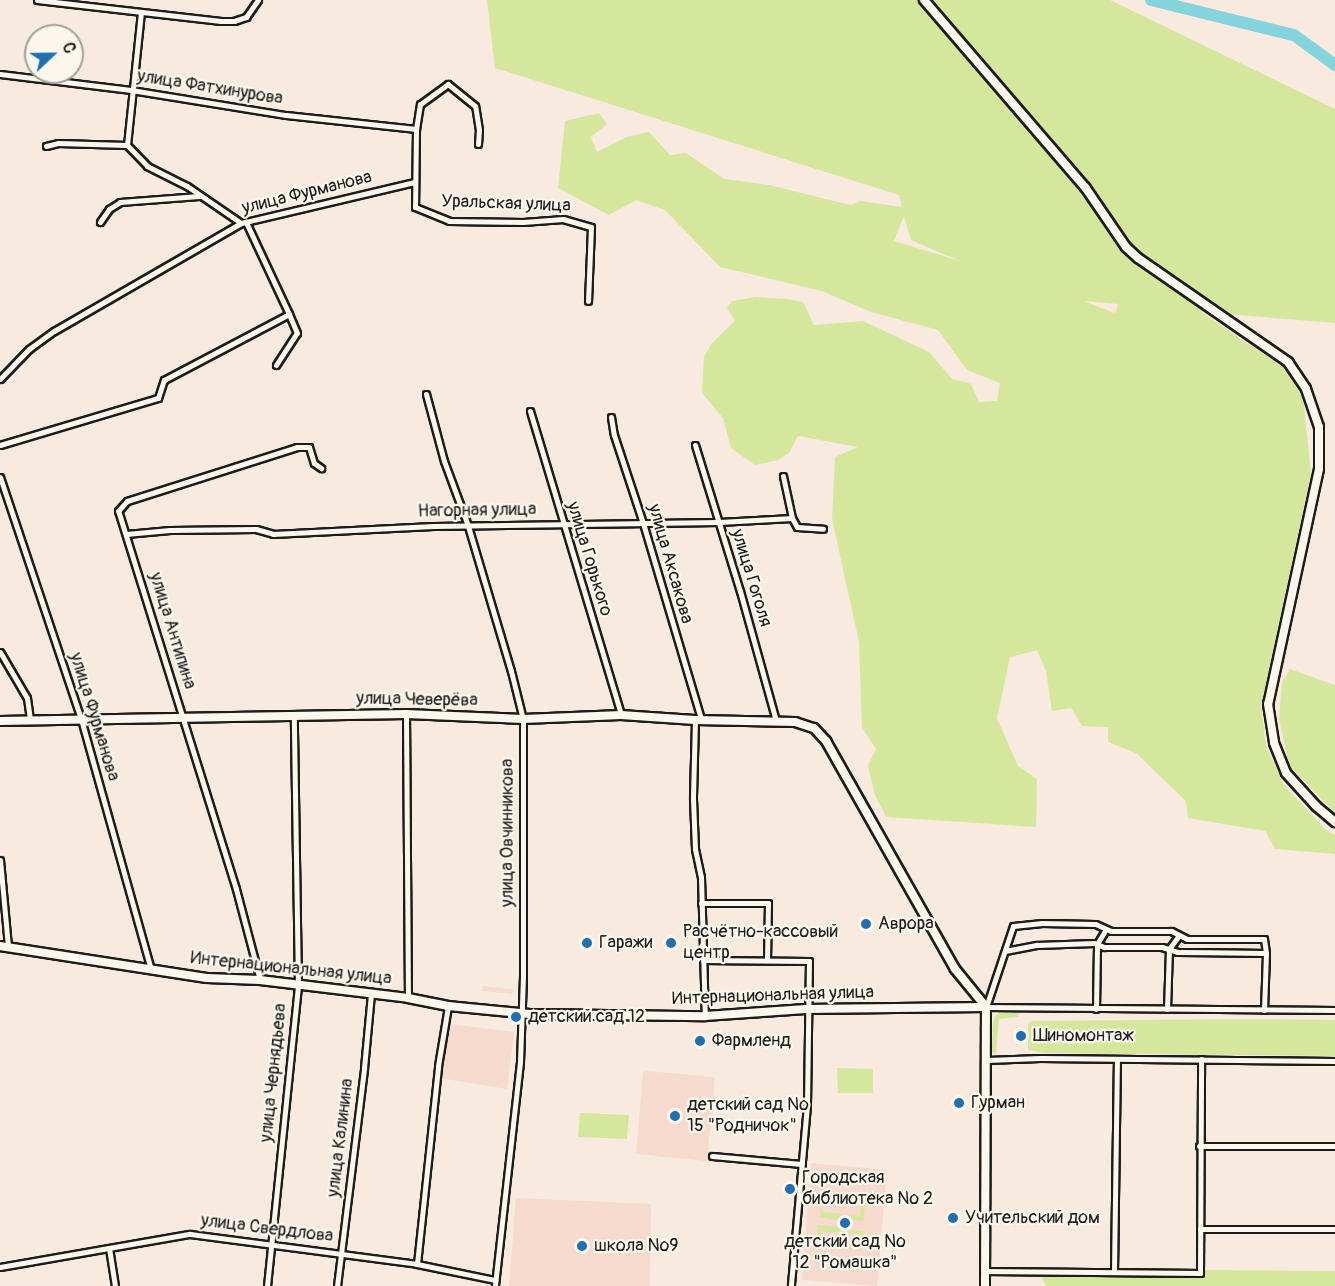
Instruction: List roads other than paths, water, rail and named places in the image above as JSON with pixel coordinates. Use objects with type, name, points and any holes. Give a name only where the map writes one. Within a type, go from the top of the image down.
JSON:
[{"type":"street","points":[[37,0],[234,21],[246,17],[258,0]]},
{"type":"street","points":[[924,0],[1085,187],[1132,252],[1288,362],[1306,389],[1319,427],[1319,469],[1269,704],[1274,743],[1286,773],[1316,806],[1335,822]]},
{"type":"street","points":[[127,145],[141,12]]},
{"type":"street","name":"улица Фатхинурова","points":[[0,74],[131,90],[285,115],[416,129]]},
{"type":"street","name":"Уральская улица","points":[[478,144],[479,130],[475,106],[448,84],[420,104],[416,129],[415,207],[449,221],[523,222],[562,219],[591,227],[588,301]]},
{"type":"street","points":[[46,146],[58,143],[127,145],[147,166],[177,180],[198,196],[244,223],[297,333],[276,365]]},
{"type":"street","name":"улица Фурманова","points":[[0,379],[29,349],[54,331],[244,223],[414,182]]},
{"type":"street","points":[[100,222],[109,209],[120,202],[198,196]]},
{"type":"street","points":[[0,446],[158,398],[164,380],[289,314]]},
{"type":"street","name":"улица Овчинникова","points":[[426,394],[444,461],[468,526],[512,671],[523,719],[522,1013],[514,1128],[495,1283]]},
{"type":"street","name":"улица Горького","points":[[530,411],[621,715]]},
{"type":"street","name":"улица Аксакова","points":[[611,417],[614,435],[643,523],[698,719],[693,809],[695,849],[702,877],[705,1016]]},
{"type":"street","name":"улица Гоголя","points":[[695,445],[776,721]]},
{"type":"street","name":"улица Антипина","points":[[260,980],[236,889],[118,511],[127,501],[227,467],[297,447],[309,447],[314,463],[321,468]]},
{"type":"street","points":[[783,476],[792,518]]},
{"type":"street","name":"улица Фурманова","points":[[0,477],[81,719],[151,969]]},
{"type":"street","name":"Нагорная улица","points":[[126,534],[170,530],[256,529],[273,534],[468,526],[719,522],[792,518],[797,527],[823,529]]},
{"type":"street","points":[[0,652],[27,698],[30,720]]},
{"type":"street","points":[[406,714],[408,998]]},
{"type":"street","name":"улица Чеверёва","points":[[0,721],[294,718],[406,714],[523,719],[621,715],[795,722],[814,728],[826,741],[955,969],[986,1007]]},
{"type":"street","name":"улица Чернядьева","points":[[267,1286],[298,985],[294,718]]},
{"type":"street","points":[[0,860],[4,946]]},
{"type":"street","points":[[701,903],[768,903],[767,960]]},
{"type":"street","points":[[986,1286],[986,1007],[1013,926],[1095,924],[1106,929],[1171,931],[1187,939],[1264,939],[1266,953],[1264,1010]]},
{"type":"street","points":[[1096,1009],[1097,944],[1106,929]]},
{"type":"street","points":[[1167,1009],[1169,949],[1179,935]]},
{"type":"street","points":[[1005,951],[1037,945],[1097,944],[1169,949],[1177,952],[1266,953]]},
{"type":"street","name":"Интернациональная улица","points":[[4,946],[207,978],[260,980],[408,998],[448,1006],[522,1013],[705,1016],[806,1009],[986,1007],[1335,1010]]},
{"type":"street","points":[[704,960],[809,961],[806,1009],[807,1105],[791,1286]]},
{"type":"street","name":"улица Калинина","points":[[337,1286],[371,994]]},
{"type":"street","points":[[417,1264],[438,1066],[448,1006]]},
{"type":"street","points":[[1114,1271],[1117,1059]]},
{"type":"street","points":[[986,1271],[1200,1273],[1201,1059]]},
{"type":"street","points":[[987,1060],[1335,1060]]},
{"type":"street","points":[[1199,1146],[1335,1146]]},
{"type":"street","points":[[712,1156],[802,1164]]},
{"type":"street","points":[[1200,1229],[1335,1229]]},
{"type":"street","name":"улица Свердлова","points":[[0,1267],[190,1234],[417,1264],[495,1283]]},
{"type":"street","points":[[109,1248],[115,1286]]},
{"type":"waterway","points":[[1151,0],[1294,35],[1335,65]]},
{"type":"place","name":"Аврора","points":[[866,924]]},
{"type":"place","name":"Гаражи","points":[[587,943]]},
{"type":"place","name":"Расчётно-кассовый центр","points":[[671,943]]},
{"type":"place","name":"детский сад 12","points":[[516,1017]]},
{"type":"place","name":"Шиномонтаж","points":[[1021,1036]]},
{"type":"place","name":"Фармленд","points":[[700,1041]]},
{"type":"place","name":"Гурман","points":[[959,1103]]},
{"type":"place","name":"детский сад № 15 \"Родничок\"","points":[[675,1116]]},
{"type":"place","name":"Городская библиотека № 2","points":[[790,1189]]},
{"type":"place","name":"Учительский дом","points":[[953,1218]]},
{"type":"place","name":"детский сад № 12 \"Ромашка\"","points":[[845,1223]]},
{"type":"place","name":"школа №9","points":[[582,1246]]}]
